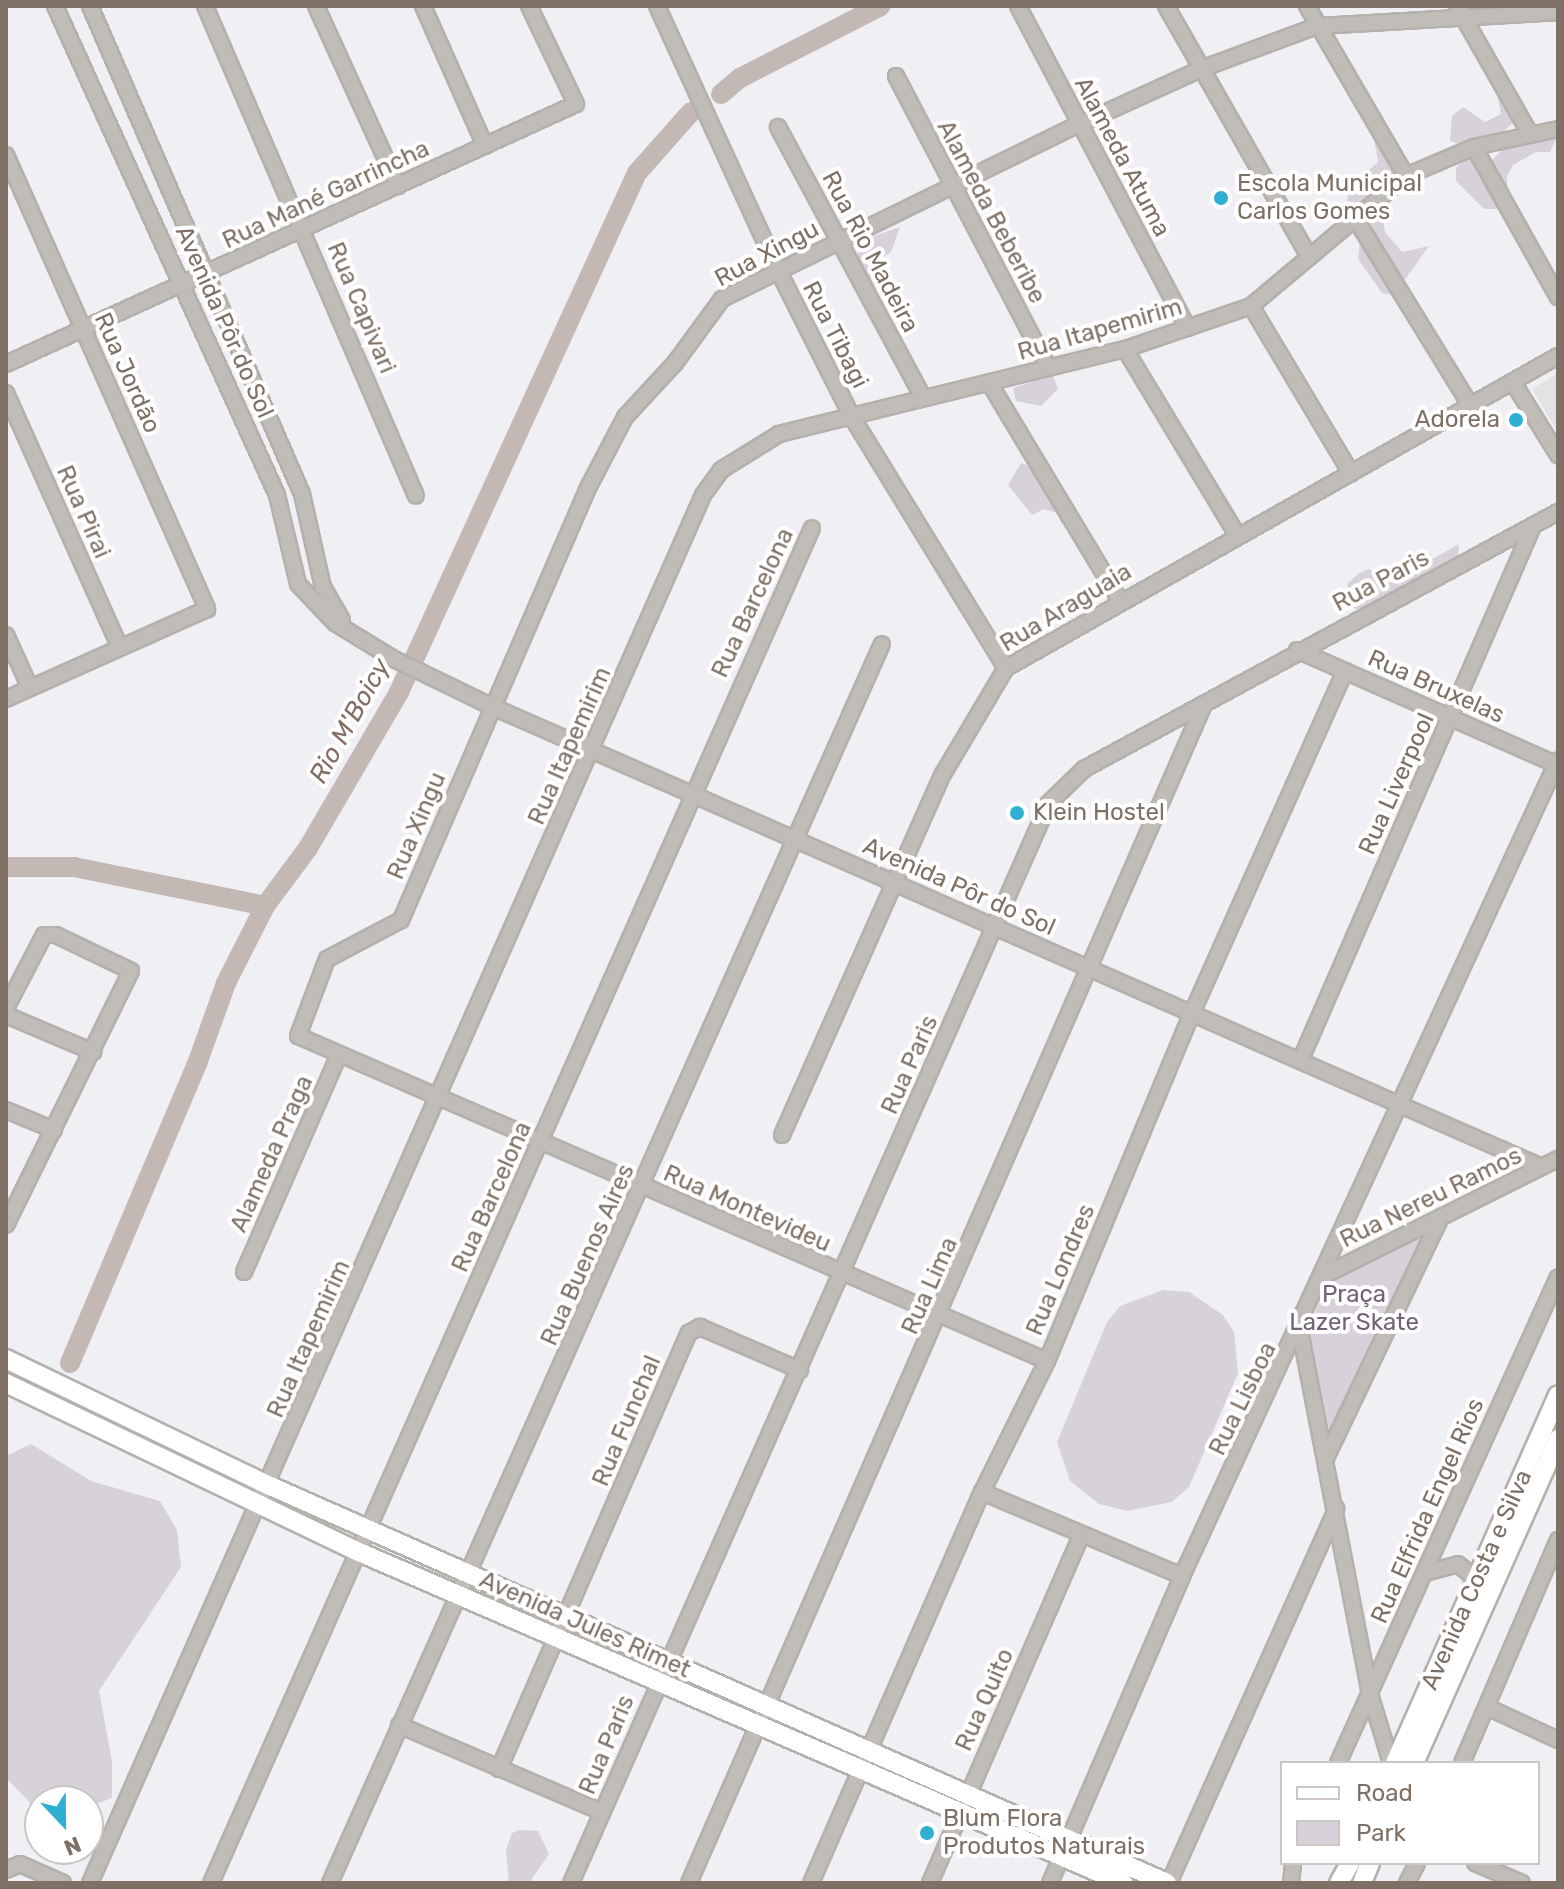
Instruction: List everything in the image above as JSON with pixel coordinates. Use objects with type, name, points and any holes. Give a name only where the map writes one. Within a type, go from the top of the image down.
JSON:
[{"type":"main road","name":"Avenida Jules Rimet","points":[[6,1359],[268,1485],[869,1751],[965,1803],[1066,1848],[1168,1883]]},
{"type":"main road","name":"Avenida Jules Rimet","points":[[6,1383],[359,1552],[861,1769],[965,1803]]},
{"type":"main road","name":"Avenida Costa e Silva","points":[[1394,1761],[1558,1396]]},
{"type":"main road","name":"Avenida Costa e Silva","points":[[1415,1761],[1556,1446]]},
{"type":"main road","name":"Avenida Jules Rimet","points":[[1066,1848],[1123,1883]]},
{"type":"main road","points":[[1339,1883],[1349,1865]]},
{"type":"street","name":"Avenida Pôr do Sol","points":[[55,6],[183,286],[287,526],[298,584],[335,623],[394,659],[493,707],[1542,1167]]},
{"type":"street","name":"Avenida Pôr do Sol","points":[[90,6],[312,521],[319,569],[336,614],[362,640]]},
{"type":"street","name":"Rua Capivari","points":[[205,6],[306,231],[416,496]]},
{"type":"street","points":[[316,6],[398,186]]},
{"type":"street","points":[[423,6],[485,146]]},
{"type":"street","name":"Rua Mané Garrincha","points":[[6,364],[306,231],[576,104],[529,6]]},
{"type":"street","name":"Rua Tibagi","points":[[657,6],[778,270],[852,417],[1006,668]]},
{"type":"street","name":"Alameda Atuma","points":[[1018,6],[1188,328]]},
{"type":"street","points":[[1166,6],[1309,257]]},
{"type":"street","points":[[1307,6],[1406,176]]},
{"type":"street","points":[[1460,12],[1529,132]]},
{"type":"street","name":"Rua Xingu","points":[[298,1036],[327,959],[401,920],[589,486],[625,417],[675,363],[711,309],[778,270],[1080,124],[1201,69],[1317,26],[1460,12],[1558,12]]},
{"type":"street","name":"Alameda Beberibe","points":[[896,76],[1048,367]]},
{"type":"street","name":"Rua Rio Madeira","points":[[778,127],[923,397]]},
{"type":"street","name":"Rua Itapemirim","points":[[90,1883],[440,1099],[703,495],[721,470],[779,434],[1125,349],[1251,306],[1406,176],[1474,147],[1529,132],[1558,129]]},
{"type":"street","points":[[1474,147],[1558,297]]},
{"type":"street","name":"Rua Jordão","points":[[6,155],[207,609],[120,648]]},
{"type":"street","points":[[1355,218],[1472,408]]},
{"type":"street","points":[[1251,306],[1351,473]]},
{"type":"street","points":[[1125,349],[1237,535]]},
{"type":"street","name":"Rua Araguaia","points":[[782,1135],[943,774],[1006,668],[1120,600],[1472,408],[1558,356]]},
{"type":"street","points":[[990,384],[1120,600]]},
{"type":"street","points":[[1514,384],[1558,455]]},
{"type":"street","name":"Rua Pirai","points":[[6,393],[120,648]]},
{"type":"street","name":"Rua Paris","points":[[571,1883],[1049,803],[1064,784],[1297,650],[1558,512]]},
{"type":"street","points":[[287,526],[312,521]]},
{"type":"street","name":"Rua Liverpool","points":[[1301,1059],[1533,526]]},
{"type":"street","name":"Rua Barcelona","points":[[211,1883],[541,1141],[689,795],[812,528]]},
{"type":"street","points":[[298,584],[319,569]]},
{"type":"street","points":[[6,635],[30,688]]},
{"type":"street","name":"Rua Buenos Aires","points":[[330,1883],[399,1725],[462,1596],[882,644]]},
{"type":"street","points":[[6,699],[120,648]]},
{"type":"street","name":"Rua Bruxelas","points":[[1297,650],[1557,762]]},
{"type":"street","name":"Rua Londres","points":[[811,1883],[982,1492],[1047,1361],[1192,1013],[1345,671]]},
{"type":"street","name":"Rua Lima","points":[[689,1883],[941,1316],[1204,704]]},
{"type":"street","name":"Rua Lisboa","points":[[1050,1883],[1182,1576],[1300,1331],[1557,762]]},
{"type":"street","points":[[6,1008],[44,935],[56,935],[131,971],[7,1221]]},
{"type":"street","points":[[6,1015],[93,1052]]},
{"type":"street","name":"Rua Montevideu","points":[[298,1036],[840,1274],[1047,1361]]},
{"type":"street","name":"Alameda Praga","points":[[244,1272],[339,1055]]},
{"type":"street","points":[[6,1110],[54,1130]]},
{"type":"street","name":"Rua Nereu Ramos","points":[[1323,1276],[1558,1159]]},
{"type":"street","points":[[1326,1458],[1441,1217]]},
{"type":"street","name":"Rua Elfrida Engel Rios","points":[[1339,1761],[1558,1279]]},
{"type":"street","name":"Rua Funchal","points":[[499,1769],[689,1333],[700,1327],[800,1370]]},
{"type":"street","points":[[1300,1331],[1370,1694],[1392,1761]]},
{"type":"street","points":[[982,1492],[1182,1576]]},
{"type":"street","points":[[1168,1883],[1336,1509]]},
{"type":"street","name":"Rua Quito","points":[[930,1883],[1081,1536]]},
{"type":"street","points":[[1463,1761],[1558,1540]]},
{"type":"street","points":[[1425,1573],[1458,1564],[1477,1580]]},
{"type":"street","points":[[1487,1707],[1558,1740]]},
{"type":"street","points":[[399,1725],[602,1812]]},
{"type":"street","points":[[1407,1883],[1416,1865]]},
{"type":"street","points":[[1480,1865],[1522,1883]]},
{"type":"street","points":[[13,1867],[63,1883]]},
{"type":"shaded area","points":[[1558,373],[1558,432],[1532,389]]},
{"type":"green space","points":[[1496,89],[1509,95],[1518,119],[1499,135],[1462,145],[1450,141],[1452,116],[1463,107],[1485,122],[1501,114]]},
{"type":"green space","points":[[1371,122],[1400,161],[1389,183],[1358,207],[1347,200],[1350,187],[1378,162]]},
{"type":"green space","points":[[1556,139],[1550,152],[1536,152],[1513,165],[1507,176],[1508,202],[1497,209],[1484,209],[1456,181],[1456,168],[1465,158],[1490,163],[1507,144]]},
{"type":"green space","points":[[1372,213],[1383,219],[1385,232],[1402,252],[1429,246],[1394,295],[1382,293],[1358,259],[1362,221]]},
{"type":"green space","points":[[900,227],[891,252],[879,260],[876,286],[865,279],[857,254],[874,236]]},
{"type":"green space","points":[[1053,375],[1058,389],[1041,406],[1016,401],[1013,388]]},
{"type":"green space","points":[[1021,463],[1033,467],[1073,518],[1062,524],[1057,513],[1044,509],[1032,515],[1008,485]]},
{"type":"green space","points":[[1459,544],[1458,560],[1365,613],[1351,607],[1346,595],[1348,583],[1358,574],[1369,569],[1390,583]]},
{"type":"green space","name":"Praça Lazer Skate","points":[[1429,1232],[1328,1442],[1308,1328],[1328,1284]]},
{"type":"green space","points":[[1163,1290],[1189,1292],[1223,1315],[1234,1332],[1238,1373],[1189,1487],[1172,1502],[1127,1511],[1099,1504],[1070,1481],[1057,1442],[1107,1322],[1120,1306]]},
{"type":"green space","points":[[31,1444],[91,1481],[160,1501],[177,1530],[181,1567],[99,1691],[112,1761],[112,1798],[104,1801],[104,1785],[24,1785],[24,1797],[6,1778],[6,1456]]},
{"type":"green space","points":[[538,1831],[549,1854],[529,1883],[509,1883],[506,1850],[512,1833]]},
{"type":"waterway","name":"Rio M'Boicy","points":[[721,94],[740,78],[881,6]]},
{"type":"waterway","name":"Rio M'Boicy","points":[[70,1363],[197,1064],[226,983],[265,906],[308,848],[399,692],[637,173],[691,112]]},
{"type":"waterway","points":[[6,867],[74,867],[265,906]]},
{"type":"place","name":"Escola Municipal Carlos Gomes","points":[[1221,198]]},
{"type":"place","name":"Adorela","points":[[1516,420]]},
{"type":"place","name":"Klein Hostel","points":[[1017,813]]},
{"type":"place","name":"Blum Flora Produtos Naturais","points":[[927,1833]]}]
